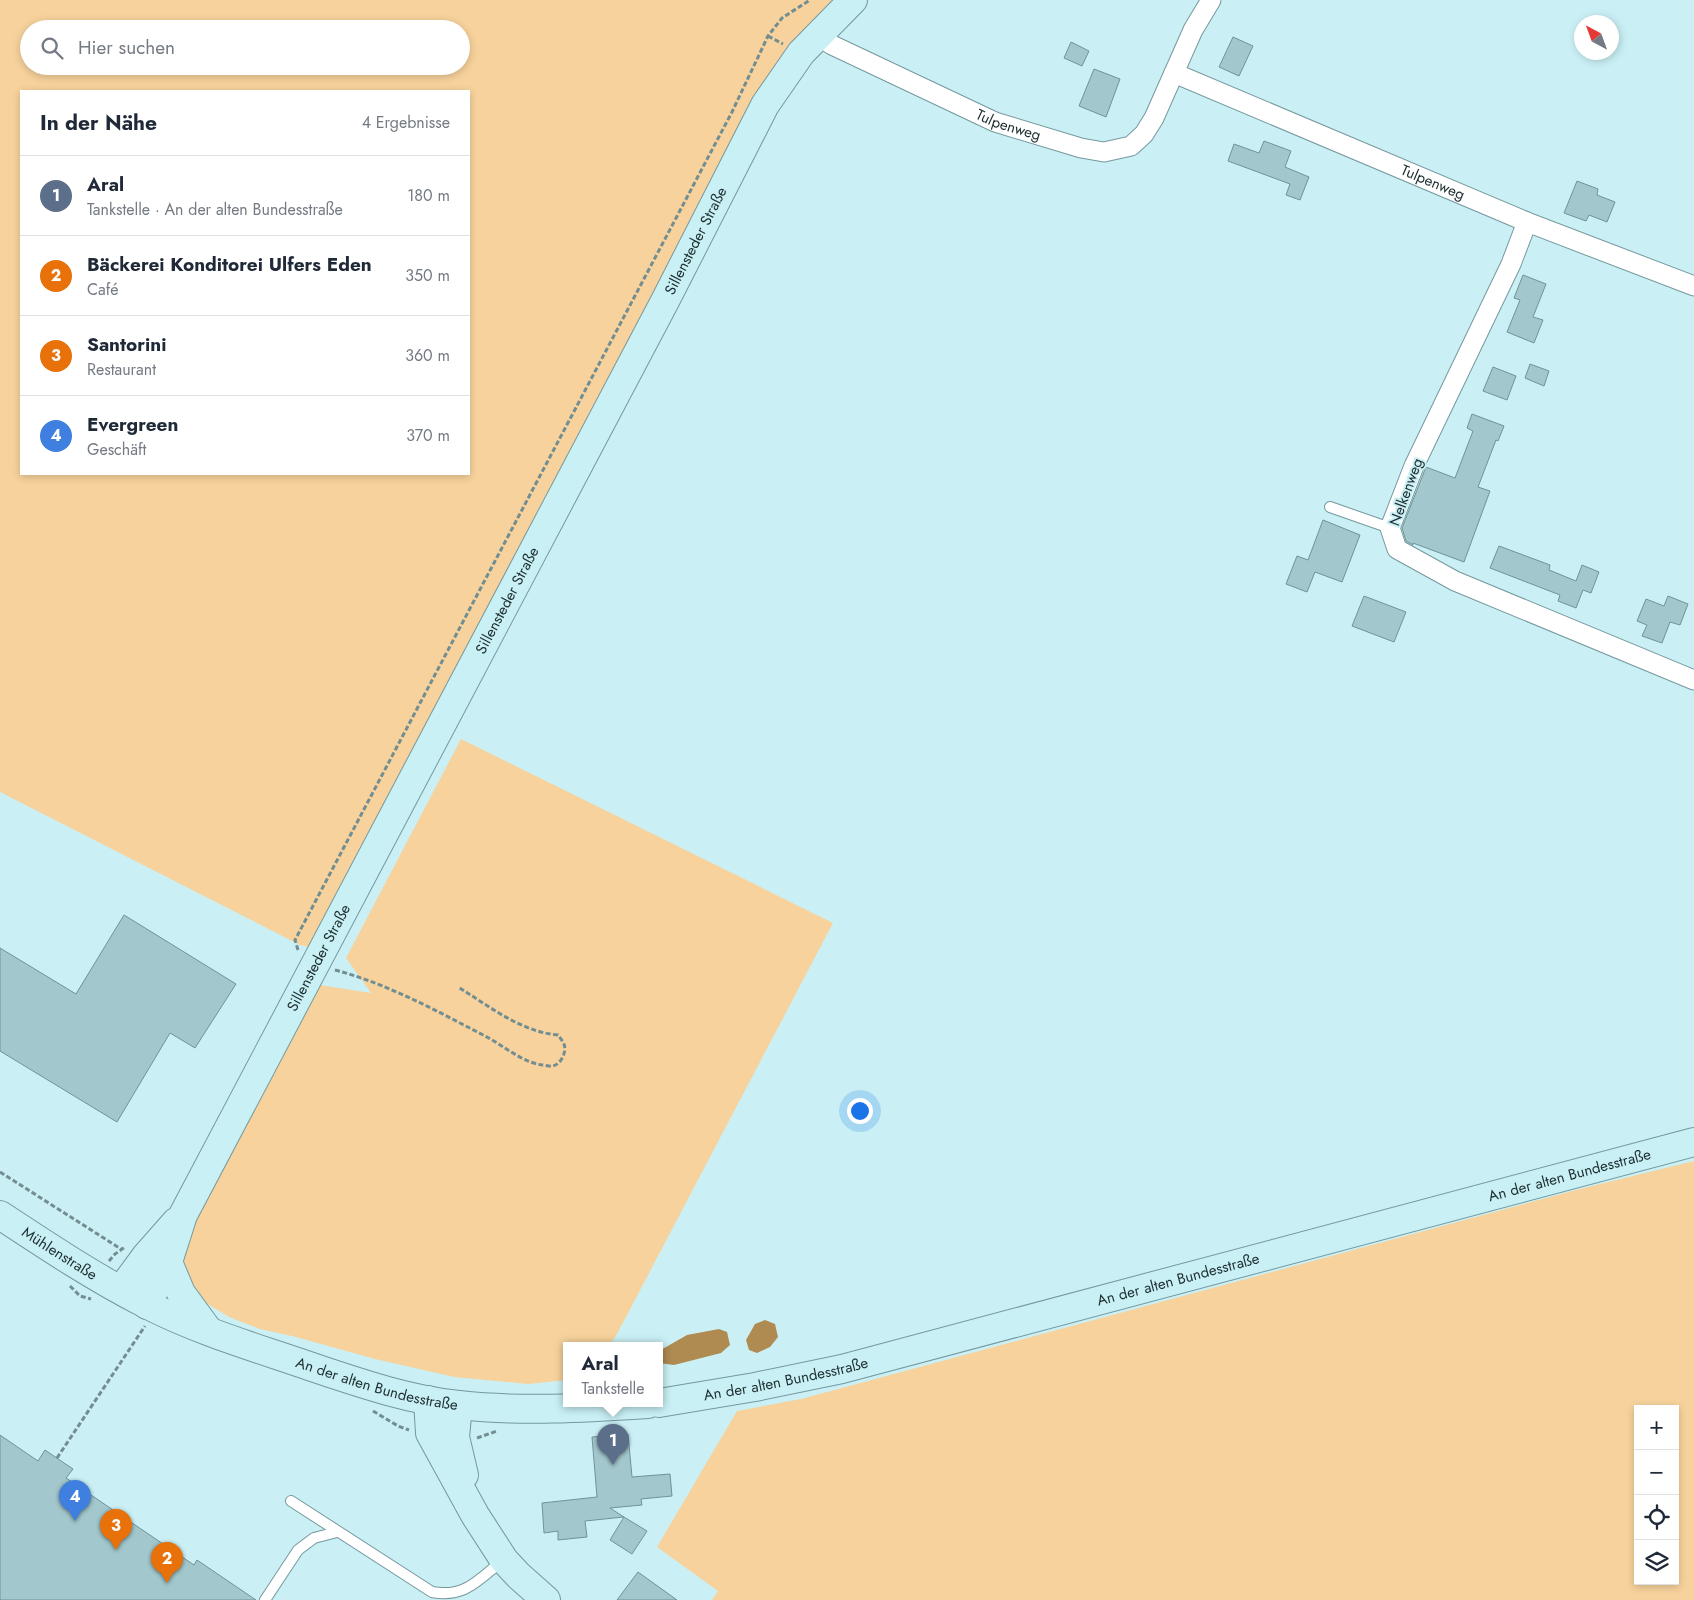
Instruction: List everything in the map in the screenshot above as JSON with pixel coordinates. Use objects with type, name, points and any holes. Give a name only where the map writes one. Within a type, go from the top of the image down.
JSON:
[{"type":"street","name":"Sillensteder Straße","points":[[146,1315],[168,1262],[183,1215],[307,962],[665,301],[765,105],[801,53],[853,0]]},
{"type":"street","name":"Tulpenweg","points":[[817,35],[832,45],[995,122],[1081,148],[1104,152],[1131,146],[1144,134],[1154,118],[1193,30],[1211,0]]},
{"type":"street","name":"Tulpenweg","points":[[1174,73],[1527,222],[1694,286]]},
{"type":"street","name":"Nelkenweg","points":[[1527,222],[1512,264],[1414,466],[1390,528],[1398,549],[1455,581],[1694,680]]},
{"type":"street","name":"An der alten Bundesstraße","points":[[663,1402],[754,1387],[842,1369],[1694,1142]]},
{"type":"street","name":"Sillensteder Straße","points":[[121,1290],[146,1256],[183,1215]]},
{"type":"street","name":"Mühlenstraße","points":[[0,1216],[121,1290]]},
{"type":"street","points":[[168,1262],[181,1293],[208,1330]]},
{"type":"street","name":"An der alten Bundesstraße","points":[[121,1290],[146,1315],[208,1330],[343,1377],[428,1400],[458,1405],[548,1409],[588,1407]]},
{"type":"street","points":[[428,1400],[430,1433],[475,1515],[504,1560],[546,1600]]},
{"type":"street","points":[[458,1405],[455,1437],[475,1515]]},
{"type":"lane","points":[[1330,507],[1390,528]]},
{"type":"lane","points":[[291,1500],[337,1532],[432,1592],[446,1595],[461,1592],[504,1560]]},
{"type":"lane","points":[[265,1600],[298,1550],[314,1538],[337,1532]]},
{"type":"path","points":[[458,987],[515,1021],[544,1034],[558,1035],[565,1045],[561,1061],[553,1066],[540,1065],[524,1059],[488,1037],[432,1008],[359,976],[307,962],[295,940],[732,112],[768,36],[782,18],[810,0]]},
{"type":"path","points":[[0,1172],[122,1249],[130,1244]]},
{"type":"path","points":[[57,1458],[146,1315]]},
{"type":"shaded area","points":[[0,0],[841,0],[798,47],[314,948],[300,945],[0,792]]},
{"type":"shaded area","points":[[461,739],[833,923],[617,1334],[612,1342],[563,1342],[563,1380],[528,1384],[454,1377],[375,1359],[260,1329],[229,1317],[201,1300],[185,1276],[181,1247],[320,985],[371,993],[346,958]]},
{"type":"shaded area","points":[[1694,1161],[1694,1600],[712,1600],[718,1591],[657,1547],[737,1411],[801,1399],[1576,1190]]},
{"type":"shaded area","points":[[765,1320],[775,1324],[778,1337],[770,1347],[757,1353],[749,1350],[746,1340],[755,1324]]},
{"type":"shaded area","points":[[719,1329],[727,1332],[730,1345],[721,1353],[674,1365],[663,1364],[663,1349],[687,1335]]},
{"type":"building","points":[[1233,37],[1253,46],[1239,76],[1219,67]]},
{"type":"building","points":[[1071,42],[1089,51],[1082,66],[1064,58]]},
{"type":"building","points":[[1094,69],[1120,79],[1106,117],[1079,106]]},
{"type":"building","points":[[1264,141],[1291,151],[1285,167],[1309,177],[1300,200],[1286,195],[1290,184],[1228,161],[1234,144],[1259,153]]},
{"type":"building","points":[[1577,181],[1598,189],[1597,195],[1615,202],[1607,222],[1589,215],[1586,221],[1564,213]]},
{"type":"building","points":[[1523,275],[1546,284],[1533,317],[1543,320],[1534,343],[1507,332],[1520,300],[1514,298]]},
{"type":"building","points":[[1530,364],[1549,371],[1544,386],[1525,378]]},
{"type":"building","points":[[1493,367],[1516,376],[1507,400],[1483,391]]},
{"type":"building","points":[[1472,414],[1504,426],[1498,441],[1496,440],[1478,487],[1490,491],[1464,562],[1413,543],[1413,545],[1406,541],[1402,528],[1426,467],[1455,478],[1473,431],[1467,428]]},
{"type":"building","points":[[1323,520],[1360,535],[1342,582],[1315,572],[1307,592],[1286,584],[1297,556],[1308,560]]},
{"type":"building","points":[[1499,546],[1550,565],[1549,570],[1576,581],[1582,565],[1599,572],[1591,593],[1583,590],[1576,608],[1558,601],[1560,595],[1490,568]]},
{"type":"building","points":[[1364,596],[1406,612],[1394,642],[1352,626]]},
{"type":"building","points":[[1668,596],[1688,604],[1680,625],[1670,622],[1662,643],[1642,636],[1647,625],[1637,621],[1646,599],[1664,606]]},
{"type":"building","points":[[124,915],[236,984],[195,1048],[170,1033],[117,1122],[0,1051],[0,948],[76,994]]},
{"type":"building","points":[[628,1434],[632,1477],[670,1474],[672,1496],[641,1499],[642,1505],[610,1508],[624,1517],[585,1521],[587,1537],[558,1540],[558,1531],[544,1533],[542,1503],[597,1497],[592,1437]]},
{"type":"building","points":[[0,1435],[38,1461],[45,1450],[73,1469],[66,1478],[194,1565],[197,1560],[256,1600],[0,1600]]},
{"type":"building","points":[[624,1517],[647,1531],[632,1554],[610,1540]]},
{"type":"building","points":[[638,1572],[677,1600],[617,1600]]},
{"type":"place","name":"Aral","points":[[613,1465]]},
{"type":"place","name":"Evergreen","points":[[75,1521]]},
{"type":"place","name":"Santorini","points":[[116,1550]]},
{"type":"place","name":"Bäckerei Konditorei Ulfers Eden","points":[[167,1583]]}]
